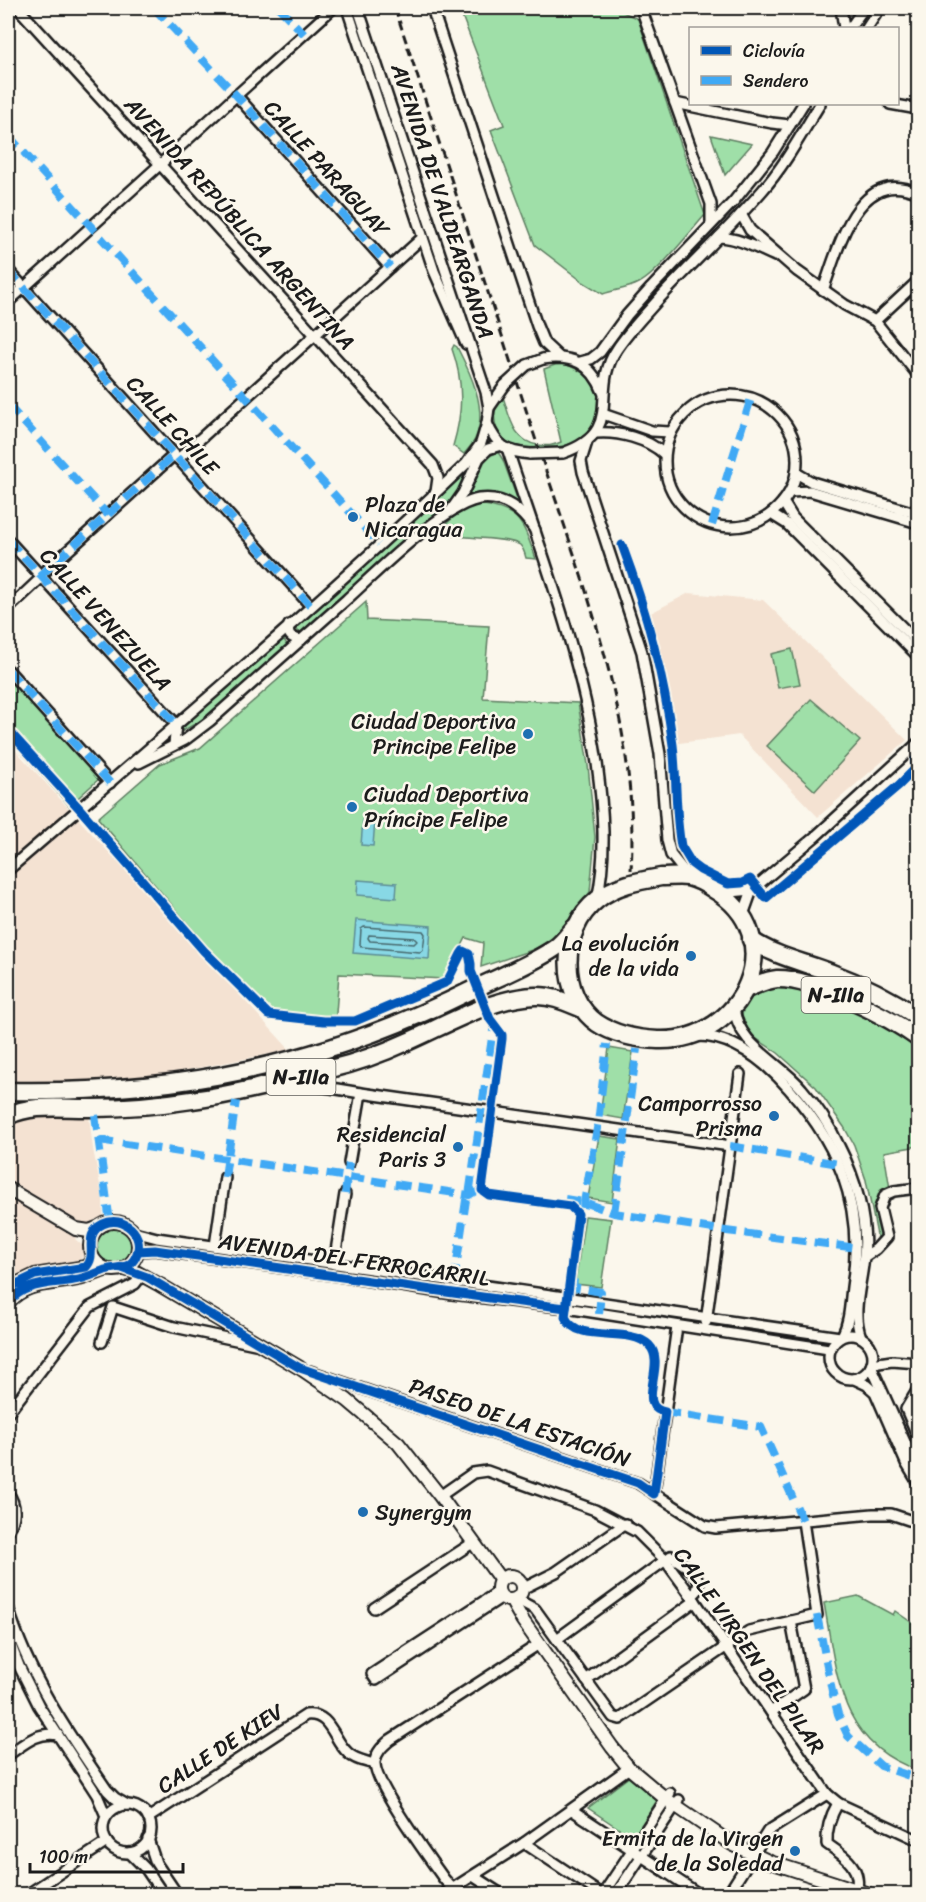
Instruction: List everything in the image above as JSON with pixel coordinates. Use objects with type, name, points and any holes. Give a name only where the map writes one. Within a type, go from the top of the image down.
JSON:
[{"type":"highway","name":"N-IIIa","points":[[8,1091],[91,1090],[168,1085],[303,1058],[433,1010],[539,957],[557,947],[597,900],[631,883],[661,877],[688,877],[728,899],[742,918],[751,939],[754,961],[746,989],[734,1007],[713,1027],[687,1036],[660,1040],[630,1038],[597,1023],[582,1009],[537,995],[472,1012],[405,1043],[342,1066],[286,1081],[192,1100],[94,1108],[40,1108],[8,1116]]},
{"type":"highway","name":"N-IIIa","points":[[574,928],[569,942],[567,963],[582,1009]]},
{"type":"highway","name":"N-IIIa","points":[[751,939],[780,956],[832,973],[868,989],[918,1017]]},
{"type":"highway","name":"N-IIIa","points":[[746,989],[759,983],[778,979],[804,984],[869,1010],[918,1038]]},
{"type":"street","name":"AVENIDA REPÚBLICA ARGENTINA","points":[[18,8],[433,465]]},
{"type":"street","points":[[8,302],[333,8]]},
{"type":"street","points":[[347,8],[434,271],[463,341],[474,355]]},
{"type":"street","name":"AVENIDA DE VALDEARGANDA","points":[[358,8],[474,355],[489,408]]},
{"type":"street","points":[[432,8],[537,326],[544,343],[559,357]]},
{"type":"street","points":[[633,8],[642,10],[711,204],[711,224]]},
{"type":"street","points":[[841,8],[844,27]]},
{"type":"street","points":[[851,27],[864,8]]},
{"type":"street","points":[[868,27],[880,8]]},
{"type":"street","name":"CALLE PARAGUAY","points":[[236,95],[390,267]]},
{"type":"street","points":[[675,103],[790,125]]},
{"type":"street","points":[[8,870],[110,783],[436,493],[474,454],[481,443],[489,408],[505,385],[527,365],[543,359],[559,357],[580,362],[591,359],[600,352],[627,315],[734,201],[763,166],[802,105]]},
{"type":"street","points":[[450,512],[464,493],[479,458],[489,449],[505,448],[530,454],[563,453],[576,449],[596,433],[603,414],[606,369],[615,351],[641,319],[764,189],[819,105]]},
{"type":"street","points":[[896,105],[918,109]]},
{"type":"street","points":[[680,116],[687,108],[699,108]]},
{"type":"street","points":[[823,290],[843,235],[863,201],[891,188],[907,188],[918,193]]},
{"type":"street","points":[[741,214],[750,230],[797,271],[845,305],[875,321],[918,375]]},
{"type":"street","points":[[719,237],[756,247],[797,271]]},
{"type":"street","points":[[8,609],[41,577],[422,238]]},
{"type":"street","name":"CALLE CHILE","points":[[8,270],[310,605]]},
{"type":"street","points":[[875,321],[918,281]]},
{"type":"street","points":[[580,362],[599,383],[604,395]]},
{"type":"street","points":[[732,395],[750,398],[771,409],[790,431],[797,453],[796,473],[790,492],[771,514],[748,525],[734,528],[712,525],[695,517],[685,509],[671,490],[666,477],[664,454],[670,432],[686,412],[708,399],[732,395]]},
{"type":"street","points":[[603,414],[652,431],[670,432]]},
{"type":"street","points":[[487,423],[493,436],[505,448],[535,530],[583,683],[601,793],[603,830],[597,900]]},
{"type":"street","points":[[596,433],[607,432],[649,443],[664,454]]},
{"type":"street","points":[[587,442],[581,461],[583,472],[642,652],[660,754],[670,855],[688,877]]},
{"type":"street","points":[[433,465],[444,471],[458,471]]},
{"type":"street","points":[[433,465],[438,478],[436,493]]},
{"type":"street","points":[[796,473],[812,482],[918,514]]},
{"type":"street","points":[[790,492],[810,491],[918,523]]},
{"type":"street","points":[[110,783],[151,756],[185,740],[210,721],[411,543],[450,512],[468,502],[490,498],[519,510],[535,530]]},
{"type":"street","points":[[783,502],[793,518],[918,642]]},
{"type":"street","points":[[771,514],[787,524],[918,656]]},
{"type":"street","name":"CALLE VENEZUELA","points":[[8,540],[176,724]]},
{"type":"street","points":[[289,625],[290,636],[301,640]]},
{"type":"street","points":[[8,670],[110,783]]},
{"type":"street","points":[[174,745],[176,724]]},
{"type":"street","points":[[742,918],[752,890],[816,836],[918,743]]},
{"type":"street","points":[[720,893],[752,890]]},
{"type":"street","points":[[734,1007],[739,1027],[752,1044],[802,1088],[830,1129],[846,1161],[860,1209],[864,1257],[856,1319],[861,1337],[871,1348],[872,1365],[918,1471]]},
{"type":"street","points":[[687,1036],[716,1038],[739,1046],[752,1054],[795,1095],[832,1148],[847,1187],[856,1234],[856,1255],[848,1318],[841,1336],[830,1349],[828,1357],[833,1371],[846,1379],[854,1379],[867,1385],[875,1392],[902,1456],[918,1483]]},
{"type":"street","points":[[705,1330],[740,1074]]},
{"type":"street","points":[[286,1081],[730,1144]]},
{"type":"street","points":[[349,1164],[361,1093]]},
{"type":"street","points":[[215,1246],[225,1178]]},
{"type":"street","points":[[864,1257],[876,1249],[887,1237],[880,1208],[885,1196],[894,1191],[918,1188]]},
{"type":"street","points":[[8,1191],[76,1229],[89,1231],[116,1221],[126,1225],[134,1232],[138,1241],[137,1254],[130,1264],[79,1279],[26,1288],[16,1294],[8,1304]]},
{"type":"street","points":[[8,1191],[78,1236],[98,1263],[142,1275],[300,1368],[347,1400],[398,1443],[474,1542],[508,1593],[620,1746],[673,1799]]},
{"type":"street","points":[[334,1264],[345,1194]]},
{"type":"street","points":[[8,1288],[35,1275],[86,1267],[91,1261],[91,1237],[97,1228]]},
{"type":"street","name":"AVENIDA DEL FERROCARRIL","points":[[134,1232],[146,1236],[334,1264],[841,1336]]},
{"type":"street","name":"AVENIDA DEL FERROCARRIL","points":[[137,1254],[155,1250],[179,1253],[830,1349]]},
{"type":"street","points":[[137,1254],[148,1276],[160,1285]]},
{"type":"street","points":[[8,1413],[90,1307],[135,1284],[142,1275]]},
{"type":"street","points":[[102,1342],[113,1307],[174,1327],[261,1345]]},
{"type":"street","points":[[654,1494],[677,1326]]},
{"type":"street","points":[[841,1336],[861,1337]]},
{"type":"street","points":[[854,1379],[867,1372],[872,1365],[892,1361],[918,1363]]},
{"type":"street","name":"PASEO DE LA ESTACIÓN","points":[[300,1368],[638,1482],[705,1526],[716,1528],[882,1514],[891,1514],[918,1523]]},
{"type":"street","points":[[918,1389],[906,1409],[918,1437]]},
{"type":"street","points":[[347,1400],[356,1393],[370,1392]]},
{"type":"street","name":"CALLE VIRGEN DEL PILAR","points":[[440,1496],[473,1473],[487,1471],[595,1510],[637,1532],[665,1560],[693,1598],[827,1794],[838,1803],[918,1840]]},
{"type":"street","points":[[8,1493],[15,1510],[14,1521],[8,1531]]},
{"type":"street","points":[[508,1593],[535,1609],[613,1717],[620,1719],[749,1631],[817,1615],[802,1521]]},
{"type":"street","points":[[508,1593],[376,1680],[372,1674],[508,1593],[556,1572],[625,1524]]},
{"type":"street","points":[[374,1608],[474,1542]]},
{"type":"street","points":[[557,1639],[671,1556],[693,1571],[699,1582],[693,1598],[586,1680]]},
{"type":"street","points":[[508,1593],[515,1610],[601,1733],[629,1768],[725,1831],[753,1854],[861,1893]]},
{"type":"street","points":[[8,1607],[13,1627],[29,1663],[64,1728],[106,1790],[115,1798],[142,1811],[148,1818],[151,1827],[148,1839],[139,1850],[130,1853],[120,1852],[112,1849],[107,1842],[103,1832],[106,1816],[97,1795],[39,1706],[8,1638]]},
{"type":"street","points":[[771,1712],[804,1689],[791,1621]]},
{"type":"street","points":[[452,1888],[375,1773],[374,1764],[377,1754],[390,1740],[539,1644]]},
{"type":"street","name":"CALLE DE KIEV","points":[[148,1818],[306,1715],[314,1714],[322,1717],[348,1753],[374,1764]]},
{"type":"street","points":[[8,1755],[32,1738],[46,1733],[58,1736]]},
{"type":"street","points":[[444,1894],[524,1844],[629,1768]]},
{"type":"street","points":[[728,1894],[768,1831],[827,1794]]},
{"type":"street","points":[[524,1844],[602,1894],[673,1799]]},
{"type":"street","points":[[616,1894],[642,1857],[673,1799]]},
{"type":"street","points":[[838,1803],[828,1829],[827,1844],[851,1862],[861,1893]]},
{"type":"street","points":[[106,1816],[118,1807],[127,1805]]},
{"type":"street","points":[[572,1810],[699,1894]]},
{"type":"street","points":[[148,1839],[156,1863],[177,1894]]},
{"type":"street","points":[[28,1894],[107,1842]]},
{"type":"street","points":[[130,1853],[146,1869],[163,1894]]},
{"type":"street","points":[[473,1876],[501,1894]]},
{"type":"shaded area","points":[[689,593],[763,600],[907,740],[818,817],[739,735],[672,744],[661,676],[645,616]]},
{"type":"shaded area","points":[[8,742],[290,1050],[131,1081],[85,1084],[93,1149],[103,1200],[103,1217],[81,1227],[75,1239],[83,1246],[85,1252],[77,1262],[40,1268],[8,1277]]},
{"type":"green space","points":[[459,8],[615,8],[638,19],[705,215],[655,271],[639,283],[603,294],[583,282],[535,245],[491,130],[504,125]]},
{"type":"green space","points":[[711,135],[752,144],[725,175]]},
{"type":"green space","points":[[454,345],[472,379],[479,404],[479,428],[474,441],[464,454],[453,446],[459,421],[461,397],[459,373],[452,349]]},
{"type":"green space","points":[[564,364],[586,376],[597,391],[600,411],[591,431],[573,443],[550,448],[520,447],[507,442],[498,432],[494,418],[496,408],[503,397],[514,427],[523,439],[541,445],[561,442],[544,369]]},
{"type":"green space","points":[[498,452],[518,501],[516,503],[497,496],[484,495],[465,499],[485,458]]},
{"type":"green space","points":[[466,470],[469,472],[462,492],[448,508],[301,632],[297,631],[295,625]]},
{"type":"green space","points":[[478,504],[512,514],[523,526],[536,559],[526,558],[521,546],[515,543],[448,535],[445,525],[460,511]]},
{"type":"green space","name":"Ciudad Deportiva Príncipe Felipe","points":[[366,602],[367,620],[489,626],[483,698],[578,703],[588,765],[595,837],[590,892],[556,937],[535,949],[481,967],[483,943],[466,938],[445,979],[339,974],[335,1026],[268,1018],[98,818],[160,764],[200,748]]},
{"type":"green space","points":[[282,636],[289,645],[207,717],[174,736]]},
{"type":"green space","points":[[792,649],[800,684],[778,688],[771,654]]},
{"type":"green space","points":[[8,676],[100,778],[69,806],[8,738]]},
{"type":"green space","points":[[811,699],[860,741],[815,791],[767,746]]},
{"type":"green space","points":[[775,987],[796,990],[856,1011],[918,1043],[918,1146],[884,1152],[890,1189],[880,1198],[878,1204],[882,1234],[878,1240],[866,1180],[854,1145],[844,1127],[816,1087],[778,1053],[746,1031],[741,1019],[745,1001],[757,992]]},
{"type":"green space","points":[[609,1048],[633,1052],[623,1119],[600,1115]]},
{"type":"green space","points":[[599,1136],[620,1139],[612,1202],[588,1198]]},
{"type":"green space","points":[[585,1216],[611,1219],[601,1287],[575,1284]]},
{"type":"green space","points":[[114,1227],[126,1233],[132,1245],[126,1257],[114,1263],[102,1257],[96,1245],[102,1233]]},
{"type":"green space","points":[[858,1596],[893,1615],[895,1611],[918,1627],[918,1770],[892,1758],[871,1743],[857,1724],[846,1703],[838,1680],[824,1603]]},
{"type":"green space","points":[[630,1776],[658,1799],[633,1838],[588,1808]]},
{"type":"water","points":[[363,819],[375,820],[373,846],[361,845]]},
{"type":"water","points":[[358,880],[397,883],[396,898],[357,895]]},
{"type":"water","points":[[356,920],[431,926],[429,959],[353,953]]},
{"type":"railway","points":[[395,8],[573,550],[605,655],[627,762],[631,816],[631,870]]},
{"type":"marked path","points":[[154,8],[236,95],[390,267]]},
{"type":"marked path","points":[[279,8],[304,34]]},
{"type":"marked path","points":[[8,135],[379,544]]},
{"type":"marked path","points":[[8,270],[310,605]]},
{"type":"marked path","points":[[712,525],[751,398]]},
{"type":"marked path","points":[[8,405],[108,515]]},
{"type":"marked path","points":[[40,576],[174,455]]},
{"type":"marked path","points":[[8,540],[176,724]]},
{"type":"marked path","points":[[8,670],[110,783]]},
{"type":"marked path","points":[[454,1282],[494,1024]]},
{"type":"marked path","points":[[583,1208],[598,1123],[607,1044]]},
{"type":"marked path","points":[[614,1213],[637,1049]]},
{"type":"marked path","points":[[225,1177],[236,1101]]},
{"type":"marked path","points":[[95,1115],[110,1222]]},
{"type":"marked path","points":[[99,1140],[469,1195],[485,1187]]},
{"type":"marked path","points":[[730,1146],[839,1164]]},
{"type":"marked path","points":[[345,1194],[349,1163]]},
{"type":"marked path","points":[[565,1199],[584,1202],[614,1213],[719,1230],[857,1248]]},
{"type":"marked path","points":[[574,1279],[573,1287],[601,1292],[599,1314]]},
{"type":"marked path","points":[[665,1412],[761,1427],[803,1521]]},
{"type":"marked path","points":[[817,1615],[832,1691],[838,1714],[848,1736],[881,1766],[918,1779]]},
{"type":"cycle path","points":[[622,545],[646,618],[665,694],[673,745],[681,846],[692,864],[700,870],[728,884],[742,883],[750,879],[766,898],[899,785],[915,769],[915,760],[918,756]]},
{"type":"cycle path","points":[[8,730],[204,951],[269,1015],[323,1021],[355,1021],[447,982],[463,951],[469,954],[471,971],[490,1019],[502,1035],[482,1190],[489,1195],[570,1206],[578,1214],[565,1317],[581,1330],[640,1339],[649,1345],[654,1353],[652,1402],[656,1408],[665,1412],[654,1494],[638,1483],[300,1368],[147,1277],[122,1268]]},
{"type":"cycle path","points":[[8,1288],[35,1275],[86,1267],[90,1262],[91,1239],[96,1228],[103,1224],[111,1222],[125,1224],[131,1228],[138,1241],[136,1256],[127,1266],[105,1270],[79,1279],[32,1287],[23,1290],[8,1303]]},
{"type":"cycle path","points":[[138,1251],[155,1250],[566,1308]]},
{"type":"place","name":"Plaza de Nicaragua","points":[[353,517]]},
{"type":"place","name":"Ciudad Deportiva Principe Felipe","points":[[528,734]]},
{"type":"place","name":"Ciudad Deportiva Príncipe Felipe","points":[[352,807]]},
{"type":"place","name":"La evolución de la vida","points":[[691,956]]},
{"type":"place","name":"Camporrosso Prisma","points":[[774,1116]]},
{"type":"place","name":"Residencial Paris 3","points":[[458,1147]]},
{"type":"place","name":"Synergym","points":[[363,1512]]},
{"type":"place","name":"Ermita de la Virgen de la Soledad","points":[[795,1851]]}]
